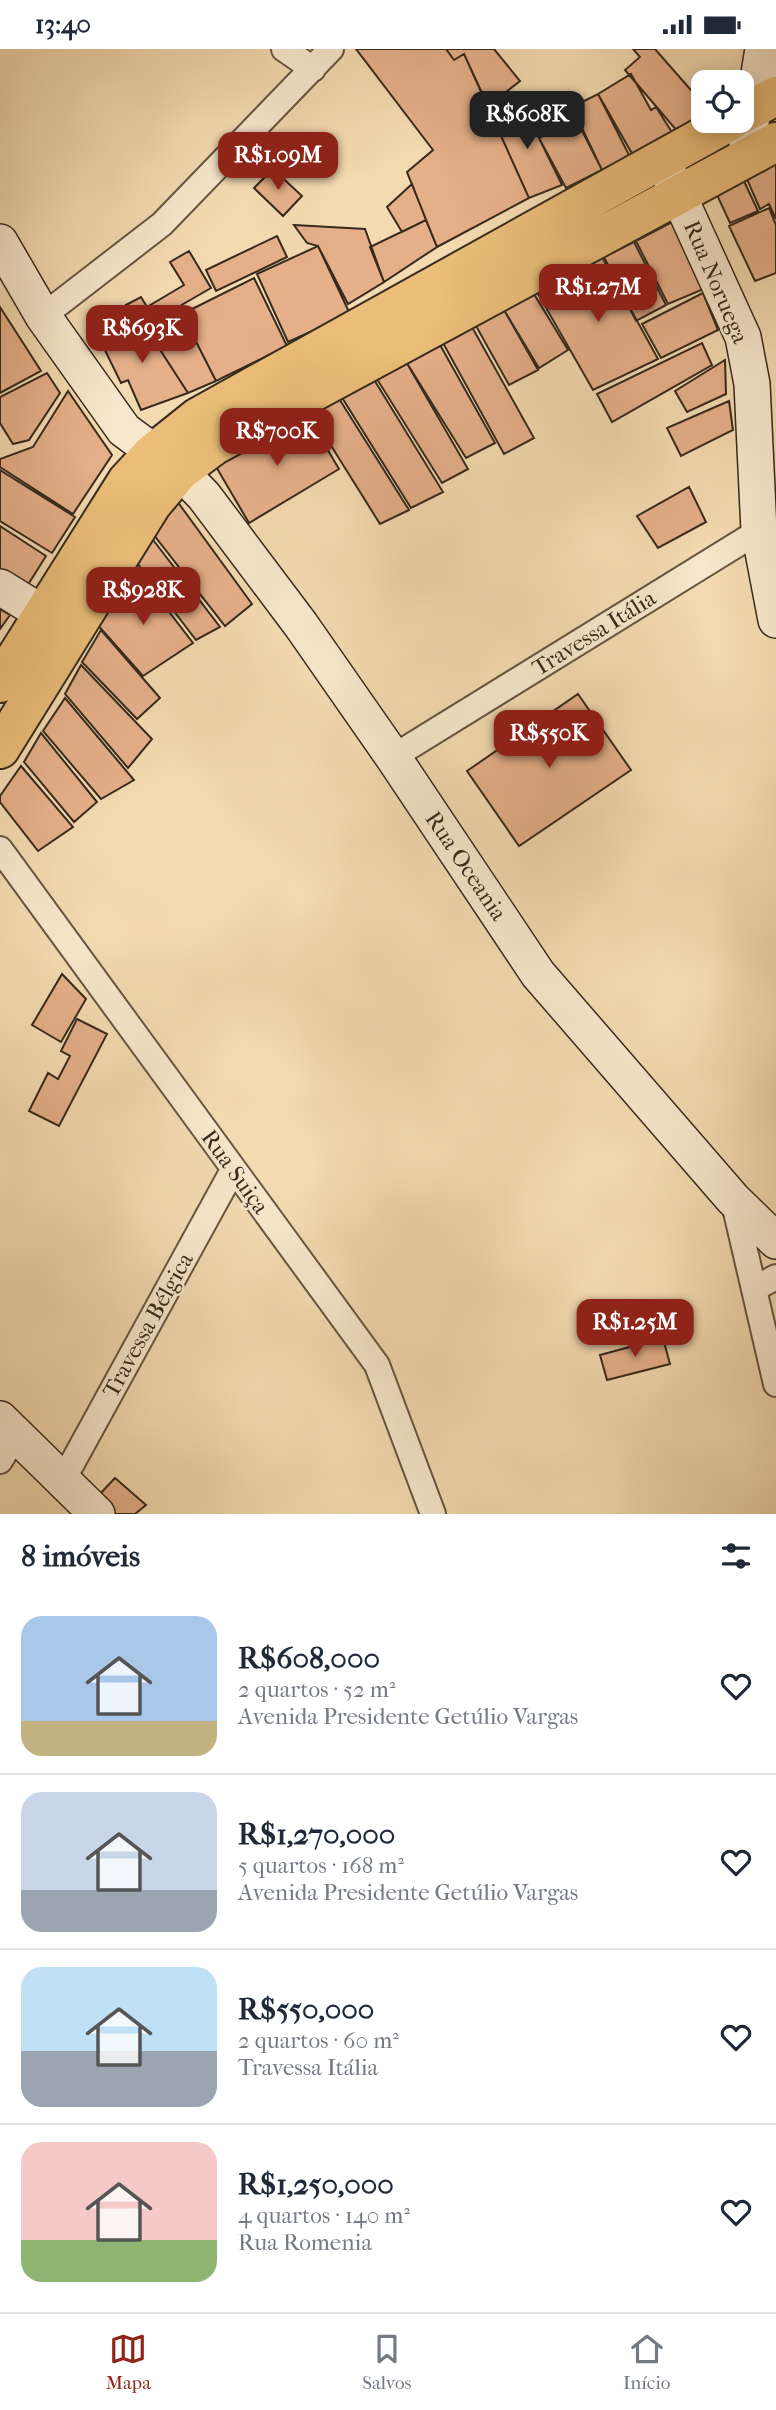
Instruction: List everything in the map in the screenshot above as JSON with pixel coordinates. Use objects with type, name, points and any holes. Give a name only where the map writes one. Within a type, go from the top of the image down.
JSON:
[{"type":"main road","points":[[0,683],[127,481],[166,462],[215,445],[523,258],[662,160],[710,133]]},
{"type":"main road","points":[[523,258],[678,195],[760,151]]},
{"type":"main road","points":[[0,749],[152,504],[166,462]]},
{"type":"street","points":[[284,49],[313,69]]},
{"type":"street","points":[[43,316],[162,224],[331,49]]},
{"type":"street","points":[[754,95],[763,49]]},
{"type":"street","points":[[754,124],[760,151]]},
{"type":"street","name":"Rua Noruega","points":[[662,160],[743,337],[752,384],[759,531],[776,620]]},
{"type":"street","name":"Rua Oceania","points":[[0,242],[43,316],[124,430],[204,496],[301,625],[538,974],[733,1199],[776,1241]]},
{"type":"street","name":"Travessa Itália","points":[[393,757],[759,531]]},
{"type":"street","points":[[0,587],[43,613]]},
{"type":"street","name":"Rua Suiça","points":[[0,849],[377,1365],[433,1514]]},
{"type":"street","name":"Travessa Bélgica","points":[[63,1480],[233,1170]]},
{"type":"street","points":[[733,1199],[776,1384]]},
{"type":"street","points":[[754,1289],[776,1277]]},
{"type":"street","points":[[5,1438],[63,1480],[97,1514]]},
{"type":"building","points":[[356,49],[446,49],[454,60],[464,54],[529,198],[437,247],[407,172],[433,150]]},
{"type":"building","points":[[446,49],[494,49],[520,81],[488,106],[464,54],[454,60]]},
{"type":"building","points":[[633,49],[655,49],[691,90],[691,121],[678,132],[625,70],[640,57]]},
{"type":"building","points":[[631,74],[651,110],[656,107],[673,134],[634,157],[598,94]]},
{"type":"building","points":[[598,94],[630,157],[602,170],[572,107]]},
{"type":"building","points":[[526,102],[539,138],[562,185],[529,198],[493,118]]},
{"type":"building","points":[[576,119],[602,170],[566,188],[539,138]]},
{"type":"building","points":[[776,158],[776,219],[769,204],[760,209],[746,177]]},
{"type":"building","points":[[273,169],[302,196],[283,216],[254,188]]},
{"type":"building","points":[[743,179],[758,211],[730,223],[717,195]]},
{"type":"building","points":[[412,184],[426,220],[402,232],[387,207]]},
{"type":"building","points":[[769,208],[776,225],[776,273],[755,281],[729,226]]},
{"type":"building","points":[[426,220],[437,247],[384,282],[370,247]]},
{"type":"building","points":[[672,222],[706,288],[668,304],[636,241]]},
{"type":"building","points":[[294,225],[365,229],[384,282],[348,304],[318,246],[307,243]]},
{"type":"building","points":[[277,236],[287,257],[216,291],[206,270]]},
{"type":"building","points":[[634,242],[666,305],[636,321],[604,257]]},
{"type":"building","points":[[318,246],[350,314],[288,342],[257,274]]},
{"type":"building","points":[[189,251],[211,288],[140,329],[126,305],[141,297],[147,307],[184,285],[170,262]]},
{"type":"building","points":[[602,257],[658,359],[593,390],[537,292]]},
{"type":"building","points":[[254,278],[287,346],[216,381],[182,314]]},
{"type":"building","points":[[703,293],[718,330],[661,358],[642,324]]},
{"type":"building","points":[[534,294],[568,350],[539,368],[504,310]]},
{"type":"building","points":[[0,307],[41,371],[0,393]]},
{"type":"building","points":[[177,310],[182,314],[216,381],[188,393],[146,328]]},
{"type":"building","points":[[504,310],[538,370],[509,385],[476,326]]},
{"type":"building","points":[[131,320],[135,328],[146,328],[188,393],[141,410],[128,380],[121,383],[98,336]]},
{"type":"building","points":[[472,327],[534,438],[504,454],[443,343]]},
{"type":"building","points":[[439,343],[495,443],[466,458],[405,360]]},
{"type":"building","points":[[702,343],[712,365],[612,422],[597,394]]},
{"type":"building","points":[[405,360],[468,469],[442,483],[375,376]]},
{"type":"building","points":[[725,360],[726,394],[687,412],[675,391]]},
{"type":"building","points":[[47,373],[60,393],[29,440],[13,444],[0,423],[0,397]]},
{"type":"building","points":[[373,378],[443,492],[411,508],[341,396]]},
{"type":"building","points":[[68,391],[112,455],[73,514],[0,467],[0,459],[33,447]]},
{"type":"building","points":[[338,397],[409,510],[380,524],[310,412]]},
{"type":"building","points":[[729,401],[733,430],[681,456],[667,428]]},
{"type":"building","points":[[307,415],[339,469],[249,523],[215,465]]},
{"type":"building","points":[[0,470],[75,517],[52,553],[0,521]]},
{"type":"building","points":[[689,487],[706,522],[658,548],[637,516]]},
{"type":"building","points":[[177,501],[252,604],[225,626],[150,530]]},
{"type":"building","points":[[0,526],[46,556],[24,591],[0,575]]},
{"type":"building","points":[[147,532],[220,627],[196,640],[134,559]]},
{"type":"building","points":[[133,565],[193,643],[143,676],[95,622],[111,608],[106,601],[112,596],[120,604],[139,589],[124,577]]},
{"type":"building","points":[[0,609],[10,615],[0,629]]},
{"type":"building","points":[[101,630],[160,698],[137,719],[82,662]]},
{"type":"building","points":[[81,665],[152,739],[128,768],[65,694]]},
{"type":"building","points":[[578,694],[631,770],[519,846],[467,771]]},
{"type":"building","points":[[65,698],[134,780],[101,799],[43,731]]},
{"type":"building","points":[[41,733],[97,802],[74,822],[24,762]]},
{"type":"building","points":[[21,766],[73,827],[38,851],[0,802],[0,796]]},
{"type":"building","points":[[62,974],[86,999],[61,1042],[32,1025]]},
{"type":"building","points":[[77,1019],[107,1034],[59,1126],[29,1111],[48,1073],[58,1079],[70,1056],[61,1051]]},
{"type":"building","points":[[663,1338],[670,1364],[607,1380],[600,1355]]},
{"type":"building","points":[[115,1478],[146,1505],[135,1514],[116,1514],[97,1497]]}]
